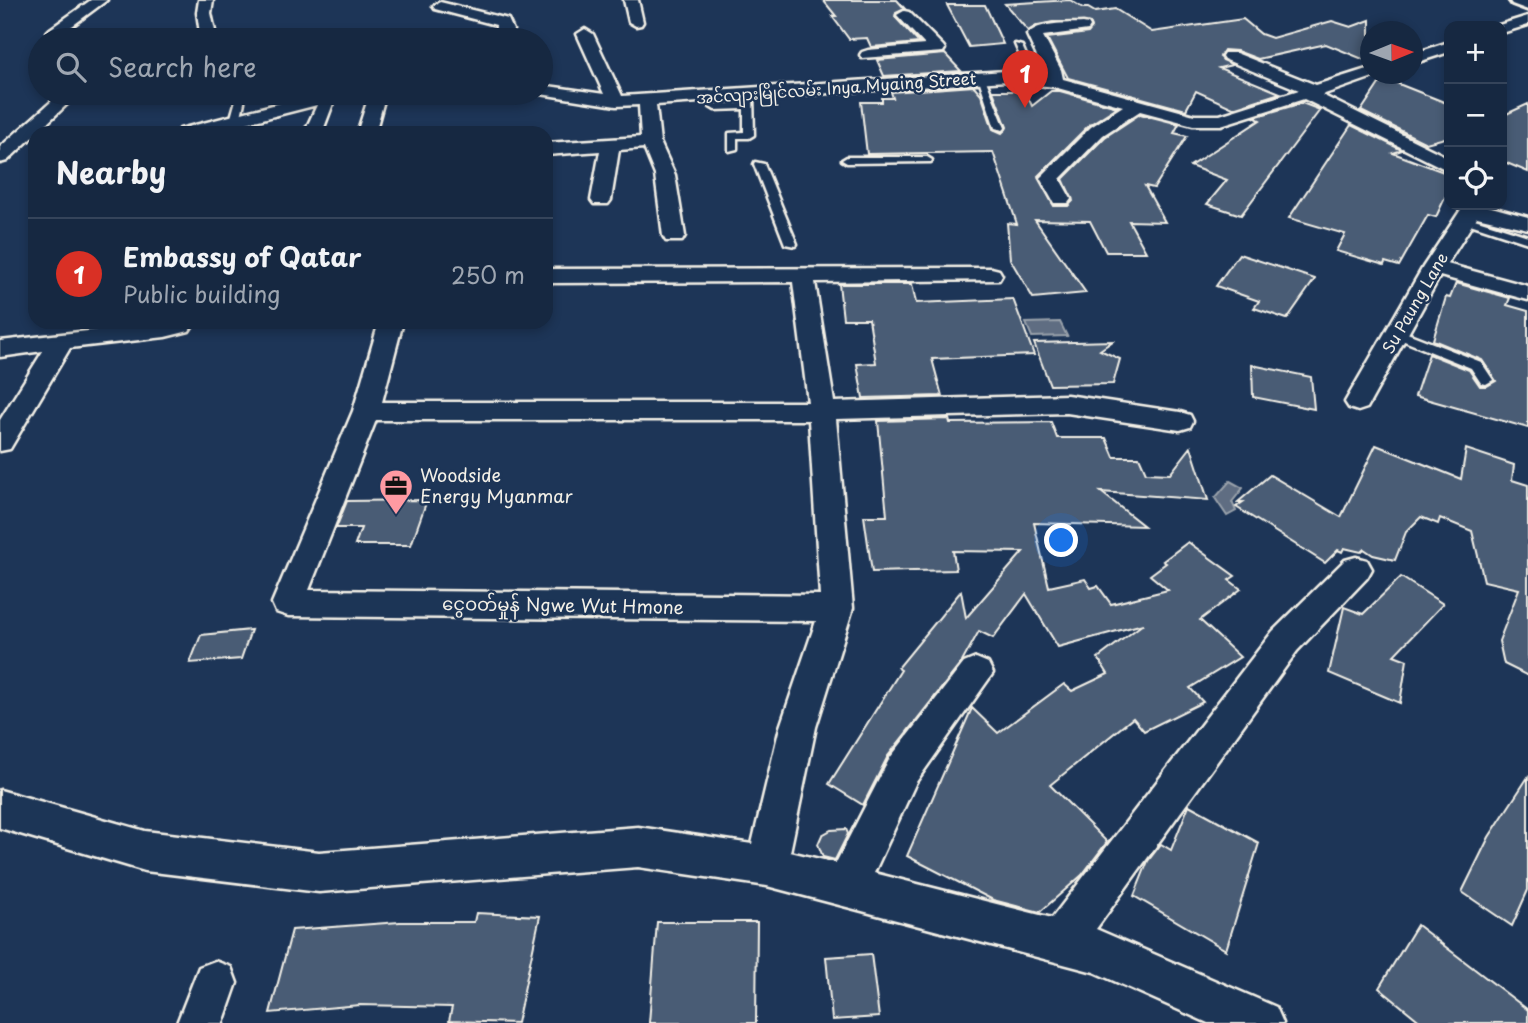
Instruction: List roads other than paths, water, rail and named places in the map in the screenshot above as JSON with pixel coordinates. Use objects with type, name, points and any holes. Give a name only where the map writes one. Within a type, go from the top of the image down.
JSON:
[{"type":"main road","points":[[1518,0],[1528,4]]},
{"type":"street","points":[[61,28],[100,0]]},
{"type":"street","points":[[206,0],[204,13],[207,28]]},
{"type":"street","points":[[631,0],[636,22]]},
{"type":"street","points":[[440,6],[503,22],[504,28]]},
{"type":"street","points":[[892,84],[868,55],[937,48],[904,15]]},
{"type":"street","points":[[1507,27],[1528,20]]},
{"type":"street","points":[[1055,82],[1053,70],[1035,35],[1046,30],[1083,27]]},
{"type":"street","points":[[585,34],[616,101]]},
{"type":"street","points":[[1423,55],[1444,49]]},
{"type":"street","points":[[1230,56],[1312,93],[1444,162]]},
{"type":"street","name":"အင်လျားမြိုင်လမ်း Inya Myaing Street","points":[[553,92],[616,101],[749,100],[892,84],[1006,76],[1055,82],[1193,120],[1221,120],[1360,77]]},
{"type":"street","points":[[647,100],[651,142],[665,175],[674,236]]},
{"type":"street","points":[[40,126],[60,105]]},
{"type":"street","points":[[215,126],[293,105]]},
{"type":"street","points":[[316,126],[326,105]]},
{"type":"street","points":[[368,126],[374,105]]},
{"type":"street","points":[[1061,199],[1050,178],[1097,131],[1135,106]]},
{"type":"street","points":[[0,138],[28,139]]},
{"type":"street","points":[[0,157],[28,139]]},
{"type":"street","points":[[553,149],[651,142]]},
{"type":"street","points":[[601,200],[610,146]]},
{"type":"street","points":[[1470,211],[1528,223]]},
{"type":"street","name":"Su Paung Lane","points":[[1358,402],[1434,268],[1470,211]]},
{"type":"street","points":[[1434,268],[1528,293]]},
{"type":"street","points":[[767,866],[798,727],[837,608],[822,411],[803,275]]},
{"type":"street","points":[[553,276],[991,275]]},
{"type":"street","points":[[0,349],[168,329]]},
{"type":"street","points":[[389,329],[366,411],[822,411],[1066,404],[1180,421]]},
{"type":"street","points":[[0,442],[63,340]]},
{"type":"street","name":"ငွေဝတ်မှုန် Ngwe Wut Hmone","points":[[366,411],[288,603],[837,608]]},
{"type":"street","points":[[1062,940],[1285,641],[1356,569]]},
{"type":"street","points":[[846,886],[903,770],[976,673]]},
{"type":"street","points":[[0,809],[145,851],[319,872],[638,847],[767,866],[1097,951],[1260,1023]]},
{"type":"street","points":[[200,1023],[215,983]]},
{"type":"lane","points":[[1018,46],[1034,79]]},
{"type":"lane","points":[[981,78],[1000,128]]},
{"type":"lane","points":[[715,107],[749,100],[749,135],[732,135],[732,149]]},
{"type":"lane","points":[[235,121],[239,105]]},
{"type":"lane","points":[[848,160],[927,160]]},
{"type":"lane","points":[[759,164],[791,244]]},
{"type":"lane","points":[[1470,211],[1528,240]]},
{"type":"lane","points":[[1397,333],[1476,365],[1486,380]]},
{"type":"water","points":[[1060,322],[1067,336],[1032,337],[1026,323]]},
{"type":"water","points":[[1230,481],[1243,488],[1232,502],[1236,511],[1227,516],[1215,498]]},
{"type":"place","name":"Embassy of Qatar","points":[[1025,108]]},
{"type":"place","name":"Woodside Energy Myanmar","points":[[396,516]]}]
